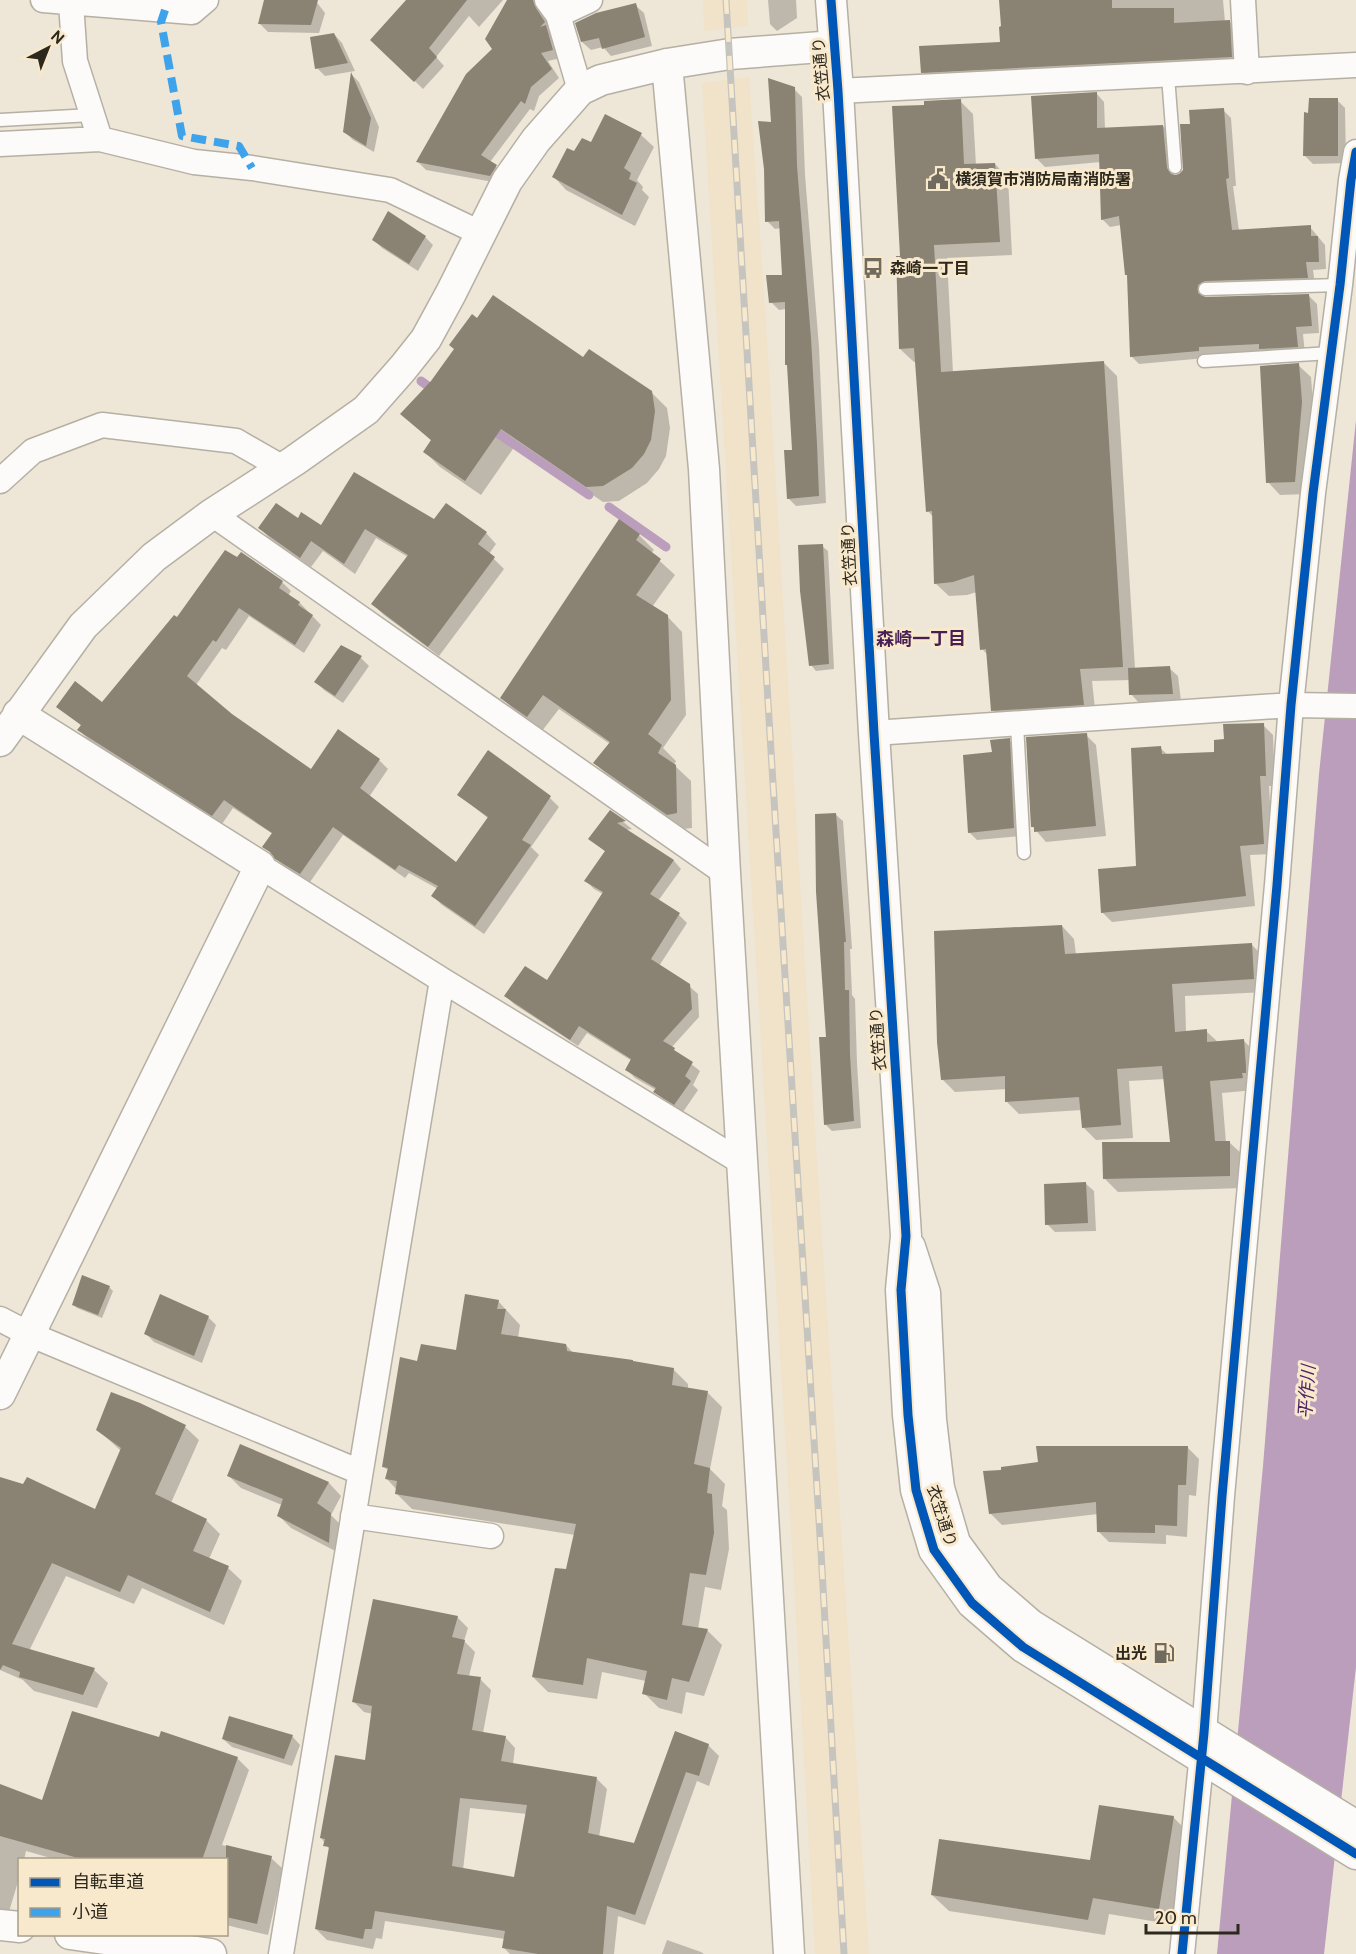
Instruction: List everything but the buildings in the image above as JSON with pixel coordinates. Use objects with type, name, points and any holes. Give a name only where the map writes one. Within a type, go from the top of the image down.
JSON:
[{"type":"street","points":[[43,0],[192,12],[206,0]]},
{"type":"street","points":[[580,90],[553,7],[590,0]]},
{"type":"street","name":"衣笠通り","points":[[831,0],[906,1236],[925,1293],[931,1420],[939,1488],[955,1543],[988,1588],[1031,1625],[1208,1748],[1352,1838]]},
{"type":"street","points":[[1243,0],[1247,72]]},
{"type":"street","points":[[71,3],[75,61],[100,140]]},
{"type":"street","points":[[0,741],[83,626],[154,557],[212,514],[366,410],[426,339],[507,181],[536,140],[580,90],[601,80],[667,64],[730,54],[834,46]]},
{"type":"street","points":[[667,64],[704,469],[725,873],[789,1954]]},
{"type":"street","points":[[838,91],[1356,65]]},
{"type":"street","points":[[0,144],[100,140],[194,162],[252,168],[390,190],[480,233]]},
{"type":"street","points":[[1182,1954],[1208,1748],[1222,1496],[1277,885],[1298,705],[1312,493],[1356,152]]},
{"type":"street","points":[[0,481],[33,451],[102,425],[236,441],[283,468]]},
{"type":"street","points":[[212,514],[725,873]]},
{"type":"street","points":[[874,733],[1298,705],[1356,706]]},
{"type":"street","points":[[18,714],[442,980],[743,1163]]},
{"type":"street","points":[[0,1394],[260,866]]},
{"type":"street","points":[[281,1954],[442,980]]},
{"type":"street","points":[[0,1319],[29,1334],[360,1472]]},
{"type":"street","points":[[353,1516],[491,1536]]},
{"type":"street","points":[[0,1925],[18,1928]]},
{"type":"street","points":[[77,1936],[211,1954]]},
{"type":"lane","points":[[1168,76],[1175,167]]},
{"type":"lane","points":[[0,120],[92,115]]},
{"type":"lane","points":[[1205,289],[1340,285]]},
{"type":"lane","points":[[1204,361],[1331,353]]},
{"type":"lane","points":[[1017,724],[1024,853]]},
{"type":"shaded area","points":[[703,0],[747,0],[748,26],[704,31]]},
{"type":"shaded area","points":[[749,77],[869,1954],[815,1954],[702,83]]},
{"type":"water","name":"平作川","points":[[1356,420],[1356,1667],[1324,1954],[1217,1954],[1263,1466],[1319,774]]},
{"type":"waterway","points":[[421,381],[436,392]]},
{"type":"waterway","points":[[490,428],[589,495]]},
{"type":"waterway","points":[[609,507],[666,547]]},
{"type":"railway","points":[[726,0],[844,1954]]},
{"type":"marked path","points":[[165,10],[161,22],[182,136],[239,146],[252,168]]},
{"type":"cycle path","points":[[831,0],[906,1236],[901,1290],[908,1415],[916,1490],[934,1550],[972,1603],[1023,1647],[1356,1854]]},
{"type":"cycle path","points":[[1182,1954],[1204,1733],[1222,1496],[1291,705],[1313,493],[1356,152]]},
{"type":"place","name":"横須賀市消防局南消防署","points":[[938,179]]},
{"type":"place","name":"森崎一丁目","points":[[873,268]]},
{"type":"place","name":"出光","points":[[1164,1653]]},
{"type":"district","name":"森崎一丁目","points":[[921,639]]}]
